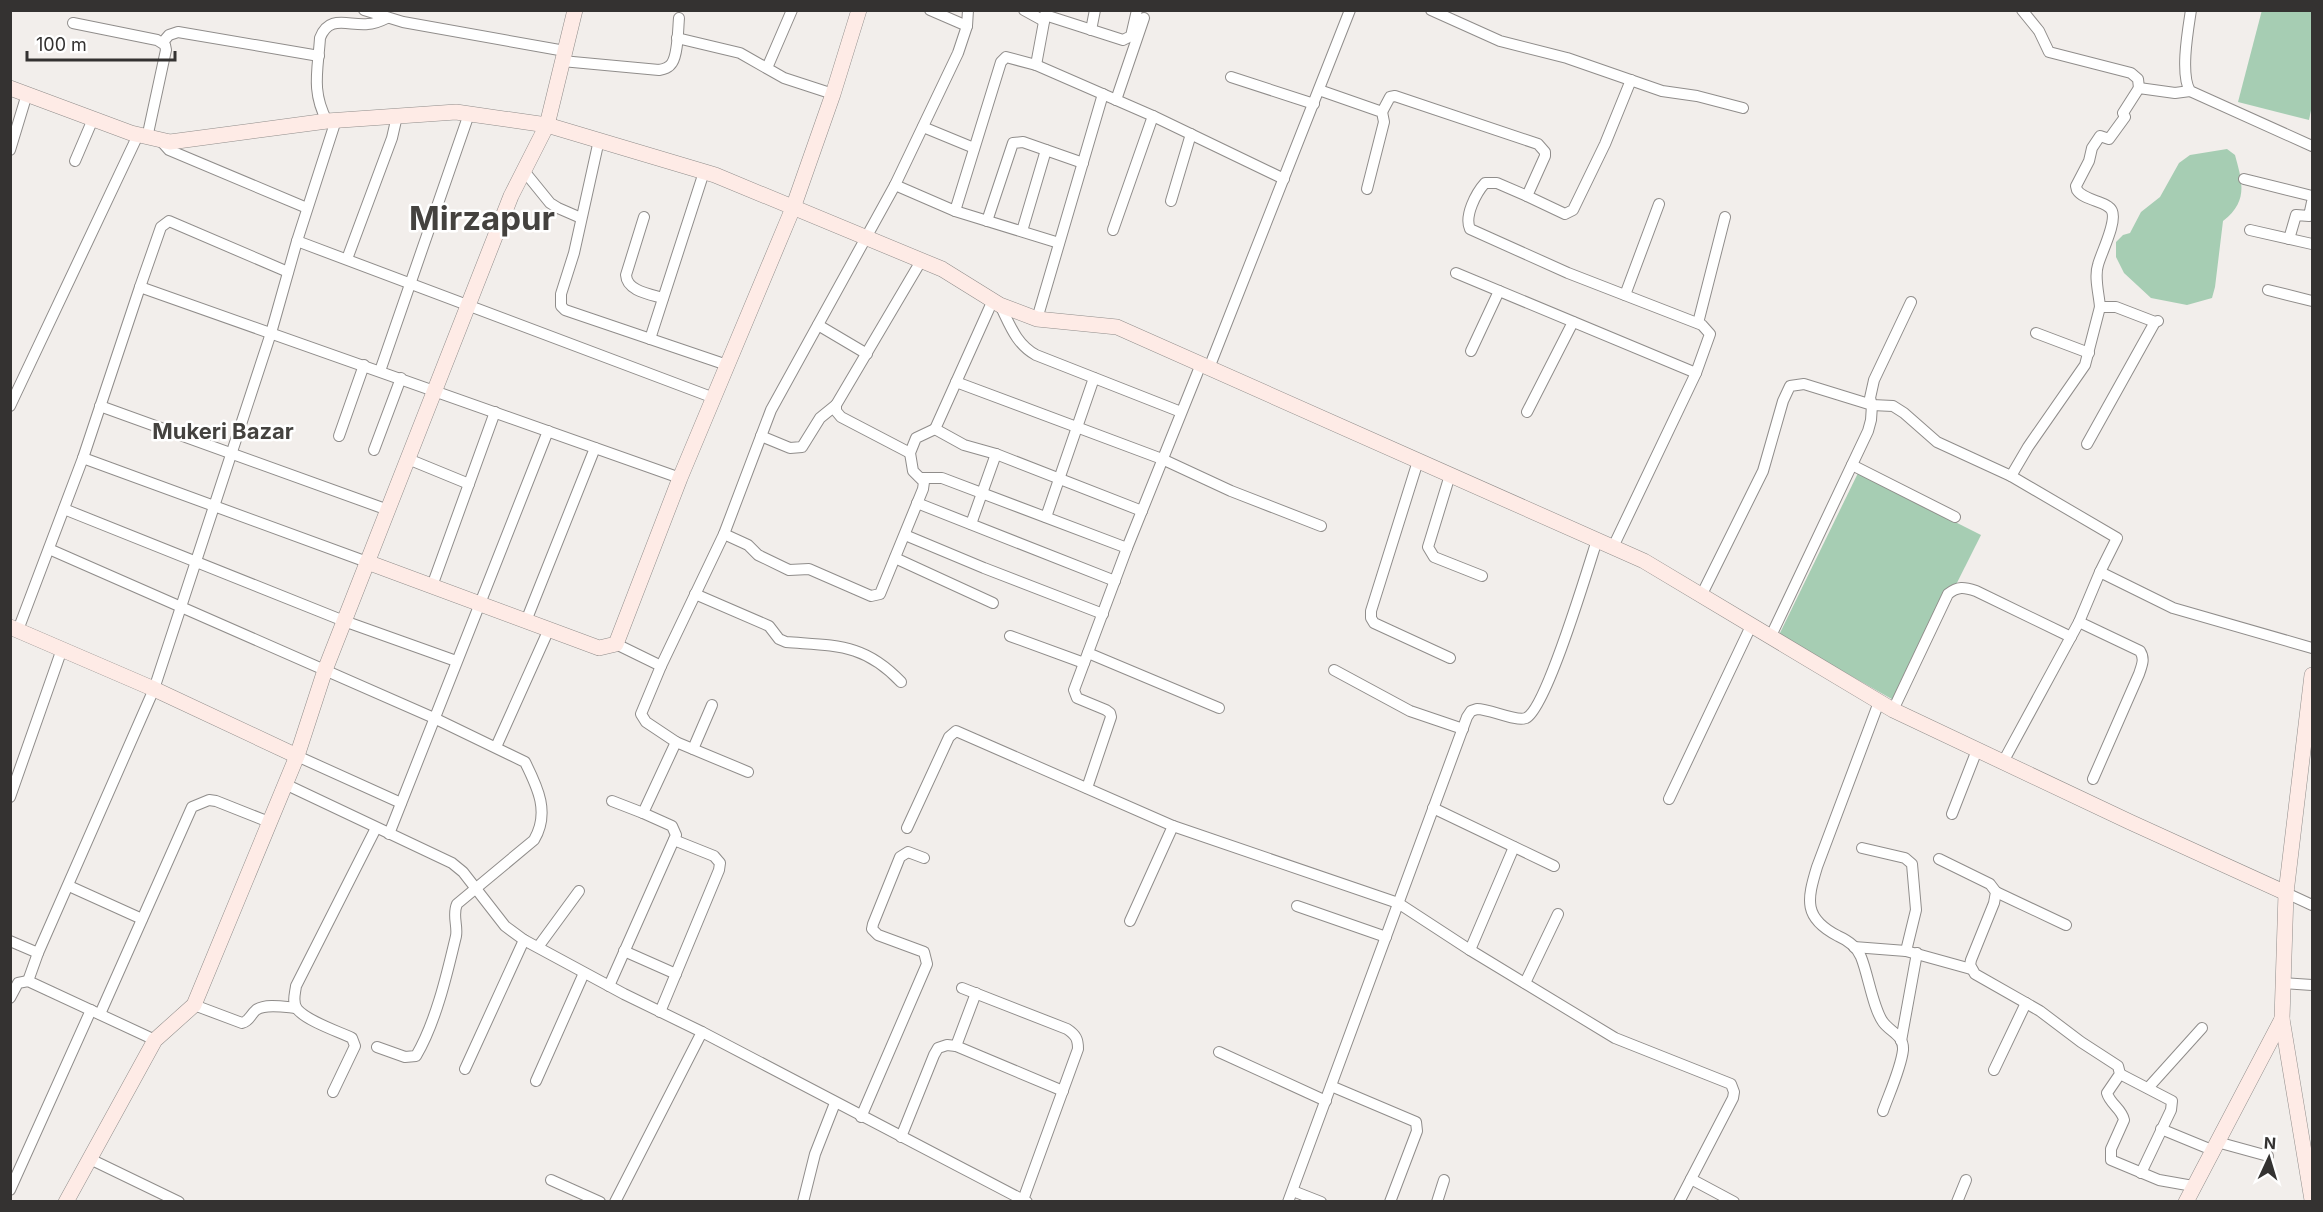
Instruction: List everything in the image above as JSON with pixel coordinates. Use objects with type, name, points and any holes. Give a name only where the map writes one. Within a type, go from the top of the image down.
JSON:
[{"type":"street","points":[[364,10],[387,18],[563,56],[659,70],[672,65],[679,18]]},
{"type":"street","points":[[66,1202],[155,1040],[194,1005],[297,756],[325,670],[511,196],[547,125],[574,10]]},
{"type":"street","points":[[767,68],[792,10]]},
{"type":"street","points":[[616,644],[680,478],[793,208],[833,94],[859,10]]},
{"type":"street","points":[[930,10],[967,26]]},
{"type":"street","points":[[748,772],[676,742],[646,722],[641,714],[661,666],[724,534],[771,410],[895,185],[958,53],[967,26],[968,10]]},
{"type":"street","points":[[1024,10],[1132,41]]},
{"type":"street","points":[[1091,30],[1095,10]]},
{"type":"street","points":[[1087,788],[1111,717],[1107,710],[1074,695],[1086,658],[1162,459],[1205,366],[1284,179],[1350,10]]},
{"type":"street","points":[[1431,10],[1448,14],[1500,41],[1567,58],[1669,93],[1689,94],[1743,108]]},
{"type":"street","points":[[2011,476],[2028,447],[2085,364],[2089,353],[2100,307],[2097,268],[2112,224],[2113,213],[2110,208],[2080,195],[2076,186],[2089,161],[2092,148],[2100,136],[2109,139],[2125,117],[2123,113],[2139,88],[2138,79],[2131,73],[2049,52],[2039,32],[2022,10]]},
{"type":"street","points":[[2190,91],[2187,84],[2185,44],[2192,10]]},
{"type":"street","points":[[1116,100],[1132,41],[1131,36],[1141,14]]},
{"type":"street","points":[[1036,64],[1045,16]]},
{"type":"street","points":[[332,120],[317,98],[320,38],[327,26],[333,23],[369,24],[387,18]]},
{"type":"street","points":[[73,23],[163,42]]},
{"type":"street","points":[[163,42],[169,35],[178,32],[319,56]]},
{"type":"street","points":[[677,38],[740,53],[784,78],[833,94]]},
{"type":"street","points":[[10,406],[16,383],[149,138],[166,50],[163,42]]},
{"type":"street","points":[[955,211],[1003,58],[1009,57],[1036,64],[1153,116],[1284,179]]},
{"type":"street","points":[[1231,77],[1314,104]]},
{"type":"street","points":[[1613,548],[1696,373],[1710,334],[1708,329],[1698,323],[1558,269],[1470,229],[1468,217],[1480,188],[1485,183],[1497,183],[1561,213],[1565,214],[1574,210],[1605,144],[1631,80]]},
{"type":"street","points":[[10,88],[149,138],[170,142],[332,120],[456,112],[547,125],[704,172],[942,270],[996,302],[1037,319],[1117,327],[1644,561],[1886,706],[2313,905]]},
{"type":"street","points":[[2139,88],[2175,93],[2190,91],[2313,146]]},
{"type":"street","points":[[1319,90],[1382,112]]},
{"type":"street","points":[[10,150],[27,94]]},
{"type":"street","points":[[1037,319],[1103,94]]},
{"type":"street","points":[[1367,189],[1384,122],[1382,112],[1386,100],[1395,96],[1538,144],[1545,152],[1545,156],[1527,196]]},
{"type":"street","points":[[380,371],[469,114]]},
{"type":"street","points":[[346,260],[392,138],[396,116]]},
{"type":"street","points":[[1113,230],[1153,116]]},
{"type":"street","points":[[75,161],[93,119]]},
{"type":"street","points":[[28,981],[38,953],[154,689],[183,608],[271,333],[332,120]]},
{"type":"street","points":[[923,127],[974,148]]},
{"type":"street","points":[[1172,201],[1191,134]]},
{"type":"street","points":[[149,138],[170,150],[307,208]]},
{"type":"street","points":[[599,141],[574,253],[561,294],[561,306],[565,310],[727,365]]},
{"type":"street","points":[[987,221],[1013,143],[1023,142],[1083,163]]},
{"type":"street","points":[[1022,231],[1046,150]]},
{"type":"street","points":[[524,171],[550,203],[581,218]]},
{"type":"street","points":[[650,339],[704,172]]},
{"type":"street","points":[[2244,180],[2313,196]]},
{"type":"street","points":[[895,185],[955,211],[1059,243]]},
{"type":"street","points":[[2289,239],[2296,215],[2309,216],[2313,202]]},
{"type":"street","points":[[1625,295],[1659,204]]},
{"type":"street","points":[[644,217],[626,275],[626,282],[630,287],[663,298]]},
{"type":"street","points":[[1698,323],[1725,217]]},
{"type":"street","points":[[288,272],[174,222],[169,221],[161,227],[83,458],[49,549],[14,629],[154,689],[401,803]]},
{"type":"street","points":[[2250,230],[2313,244]]},
{"type":"street","points":[[297,241],[714,398]]},
{"type":"street","points":[[761,436],[790,448],[802,447],[820,418],[836,405],[921,261]]},
{"type":"street","points":[[1456,273],[1696,373]]},
{"type":"street","points":[[140,287],[680,478]]},
{"type":"street","points":[[2268,290],[2313,302]]},
{"type":"street","points":[[1471,351],[1499,291]]},
{"type":"street","points":[[996,302],[1018,342],[1025,349],[1182,412]]},
{"type":"street","points":[[724,534],[748,545],[758,555],[789,570],[809,569],[871,596],[880,594],[923,489],[924,482],[913,471],[910,453],[916,438],[935,429],[996,302]]},
{"type":"street","points":[[1770,638],[1868,431],[1874,380],[1911,302]]},
{"type":"street","points":[[2087,444],[2156,322],[2116,307],[2100,307]]},
{"type":"street","points":[[1527,412],[1573,322]]},
{"type":"street","points":[[818,325],[867,354]]},
{"type":"street","points":[[2036,333],[2089,353]]},
{"type":"street","points":[[339,436],[364,365]]},
{"type":"street","points":[[374,450],[401,378]]},
{"type":"street","points":[[1046,518],[1094,378]]},
{"type":"street","points":[[956,382],[1162,459],[1231,491],[1320,526]]},
{"type":"street","points":[[1701,596],[1763,471],[1786,392],[1790,386],[1804,384],[1872,405],[1898,408],[1937,442],[2011,476],[2117,538],[2079,622],[2003,762]]},
{"type":"street","points":[[836,405],[836,411],[841,417],[910,453]]},
{"type":"street","points":[[100,406],[388,510]]},
{"type":"street","points":[[432,586],[495,412]]},
{"type":"street","points":[[935,429],[953,441],[996,454],[1142,511]]},
{"type":"street","points":[[389,834],[548,431]]},
{"type":"street","points":[[526,621],[595,448]]},
{"type":"street","points":[[970,524],[996,454]]},
{"type":"street","points":[[83,458],[599,648],[616,644],[661,666]]},
{"type":"street","points":[[408,459],[469,484]]},
{"type":"street","points":[[1418,461],[1371,618],[1374,623],[1450,658]]},
{"type":"street","points":[[1852,465],[1955,517]]},
{"type":"street","points":[[1450,475],[1428,548],[1434,557],[1482,576]]},
{"type":"street","points":[[921,478],[942,478],[1127,548]]},
{"type":"street","points":[[917,503],[1115,581]]},
{"type":"street","points":[[64,509],[344,621],[456,661]]},
{"type":"street","points":[[905,535],[1103,614]]},
{"type":"street","points":[[1288,1202],[1467,717],[1471,711],[1477,709],[1522,719],[1533,713],[1557,660],[1597,540]]},
{"type":"street","points":[[49,549],[434,718],[525,762],[544,809],[543,820],[534,840],[457,904],[455,909],[456,933],[444,982],[416,1056],[405,1057],[377,1047]]},
{"type":"street","points":[[895,558],[993,603]]},
{"type":"street","points":[[2100,572],[2173,608],[2313,648]]},
{"type":"street","points":[[1901,1041],[1898,1034],[1882,1021],[1860,955],[1854,947],[1818,922],[1809,903],[1817,867],[1886,706],[1948,594],[1956,588],[1965,587],[2070,637]]},
{"type":"street","points":[[695,594],[769,626],[779,639],[786,642],[845,647],[860,651],[886,666],[901,682]]},
{"type":"street","points":[[2079,622],[2140,651],[2143,655],[2143,664],[2139,674],[2093,779]]},
{"type":"street","points":[[1669,799],[1751,627]]},
{"type":"street","points":[[496,747],[549,629]]},
{"type":"street","points":[[1010,636],[1086,658],[1220,708]]},
{"type":"street","points":[[10,797],[63,649]]},
{"type":"street","points":[[1334,670],[1410,711],[1463,729]]},
{"type":"street","points":[[2313,675],[2309,739],[2286,893],[2282,1018],[2308,1147],[2313,1200]]},
{"type":"street","points":[[693,749],[712,705]]},
{"type":"street","points":[[907,828],[949,736],[956,731],[1173,826],[1398,903],[1470,950],[1616,1038],[1731,1084],[1734,1092],[1733,1098],[1679,1202]]},
{"type":"street","points":[[643,813],[676,742]]},
{"type":"street","points":[[1952,814],[1977,750]]},
{"type":"street","points":[[285,784],[452,863],[505,926],[524,940],[1025,1201],[1078,1049],[1074,1034],[962,988]]},
{"type":"street","points":[[10,1190],[142,919],[192,807],[209,800],[216,801],[269,822]]},
{"type":"street","points":[[609,986],[676,835],[672,826],[612,801]]},
{"type":"street","points":[[1433,808],[1554,866]]},
{"type":"street","points":[[1130,921],[1173,826]]},
{"type":"street","points":[[333,1092],[355,1046],[355,1041],[306,1016],[296,1008],[293,999],[296,986],[376,828]]},
{"type":"street","points":[[660,1012],[720,863],[714,856],[674,840]]},
{"type":"street","points":[[1470,950],[1514,847]]},
{"type":"street","points":[[1862,848],[1905,858],[1911,864],[1916,910],[1901,1056],[1883,1111]]},
{"type":"street","points":[[861,1116],[927,964],[924,952],[878,935],[872,929],[873,924],[900,857],[908,852],[924,858]]},
{"type":"street","points":[[1940,859],[1990,884],[1996,892],[2066,925]]},
{"type":"street","points":[[69,886],[142,919]]},
{"type":"street","points":[[538,947],[579,891]]},
{"type":"street","points":[[1971,969],[1971,960],[1994,903],[1996,892]]},
{"type":"street","points":[[1297,906],[1386,937]]},
{"type":"street","points":[[1525,983],[1558,914]]},
{"type":"street","points":[[465,1069],[524,940]]},
{"type":"street","points":[[10,941],[38,953]]},
{"type":"street","points":[[1854,947],[1911,952],[1971,969],[1978,977],[2026,1003],[2118,1066],[2120,1074],[2107,1093],[2112,1103],[2124,1116],[2124,1120],[2110,1156],[2114,1162],[2159,1180],[2193,1186]]},
{"type":"street","points":[[624,951],[676,974]]},
{"type":"street","points":[[536,1081],[584,973]]},
{"type":"street","points":[[10,998],[18,983],[28,981],[155,1040]]},
{"type":"street","points":[[2283,983],[2313,986]]},
{"type":"street","points":[[956,1046],[976,993]]},
{"type":"street","points":[[1994,1070],[2026,1003]]},
{"type":"street","points":[[194,1005],[242,1023],[247,1022],[258,1008],[296,1008]]},
{"type":"street","points":[[2186,1202],[2282,1018]]},
{"type":"street","points":[[2148,1088],[2202,1028]]},
{"type":"street","points":[[615,1202],[702,1032]]},
{"type":"street","points":[[901,1137],[938,1048],[956,1046],[1063,1091]]},
{"type":"street","points":[[1220,1052],[1326,1101]]},
{"type":"street","points":[[2120,1074],[2172,1101],[2173,1105],[2141,1173]]},
{"type":"street","points":[[1331,1086],[1416,1122],[1417,1131],[1390,1202]]},
{"type":"street","points":[[803,1202],[815,1154],[835,1103]]},
{"type":"street","points":[[2161,1129],[2214,1146],[2268,1156]]},
{"type":"street","points":[[90,1159],[179,1202]]},
{"type":"street","points":[[1691,1179],[1734,1202]]},
{"type":"street","points":[[551,1180],[600,1202]]},
{"type":"street","points":[[1437,1202],[1444,1180]]},
{"type":"street","points":[[1957,1202],[1966,1180]]},
{"type":"street","points":[[1002,1202],[1005,1190]]},
{"type":"street","points":[[1293,1191],[1321,1202]]},
{"type":"green space","points":[[2262,10],[2312,11],[2312,105],[2309,120],[2238,102]]},
{"type":"green space","points":[[2227,149],[2235,155],[2240,173],[2241,190],[2237,206],[2223,221],[2212,298],[2187,305],[2151,298],[2124,273],[2116,257],[2116,242],[2123,235],[2130,233],[2141,212],[2160,197],[2179,163],[2190,155]]},
{"type":"green space","points":[[1858,473],[1981,535],[1897,702],[1779,635]]},
{"type":"district","name":"Mirzapur","points":[[482,218]]},
{"type":"district","name":"Mukeri Bazar","points":[[223,431]]}]
